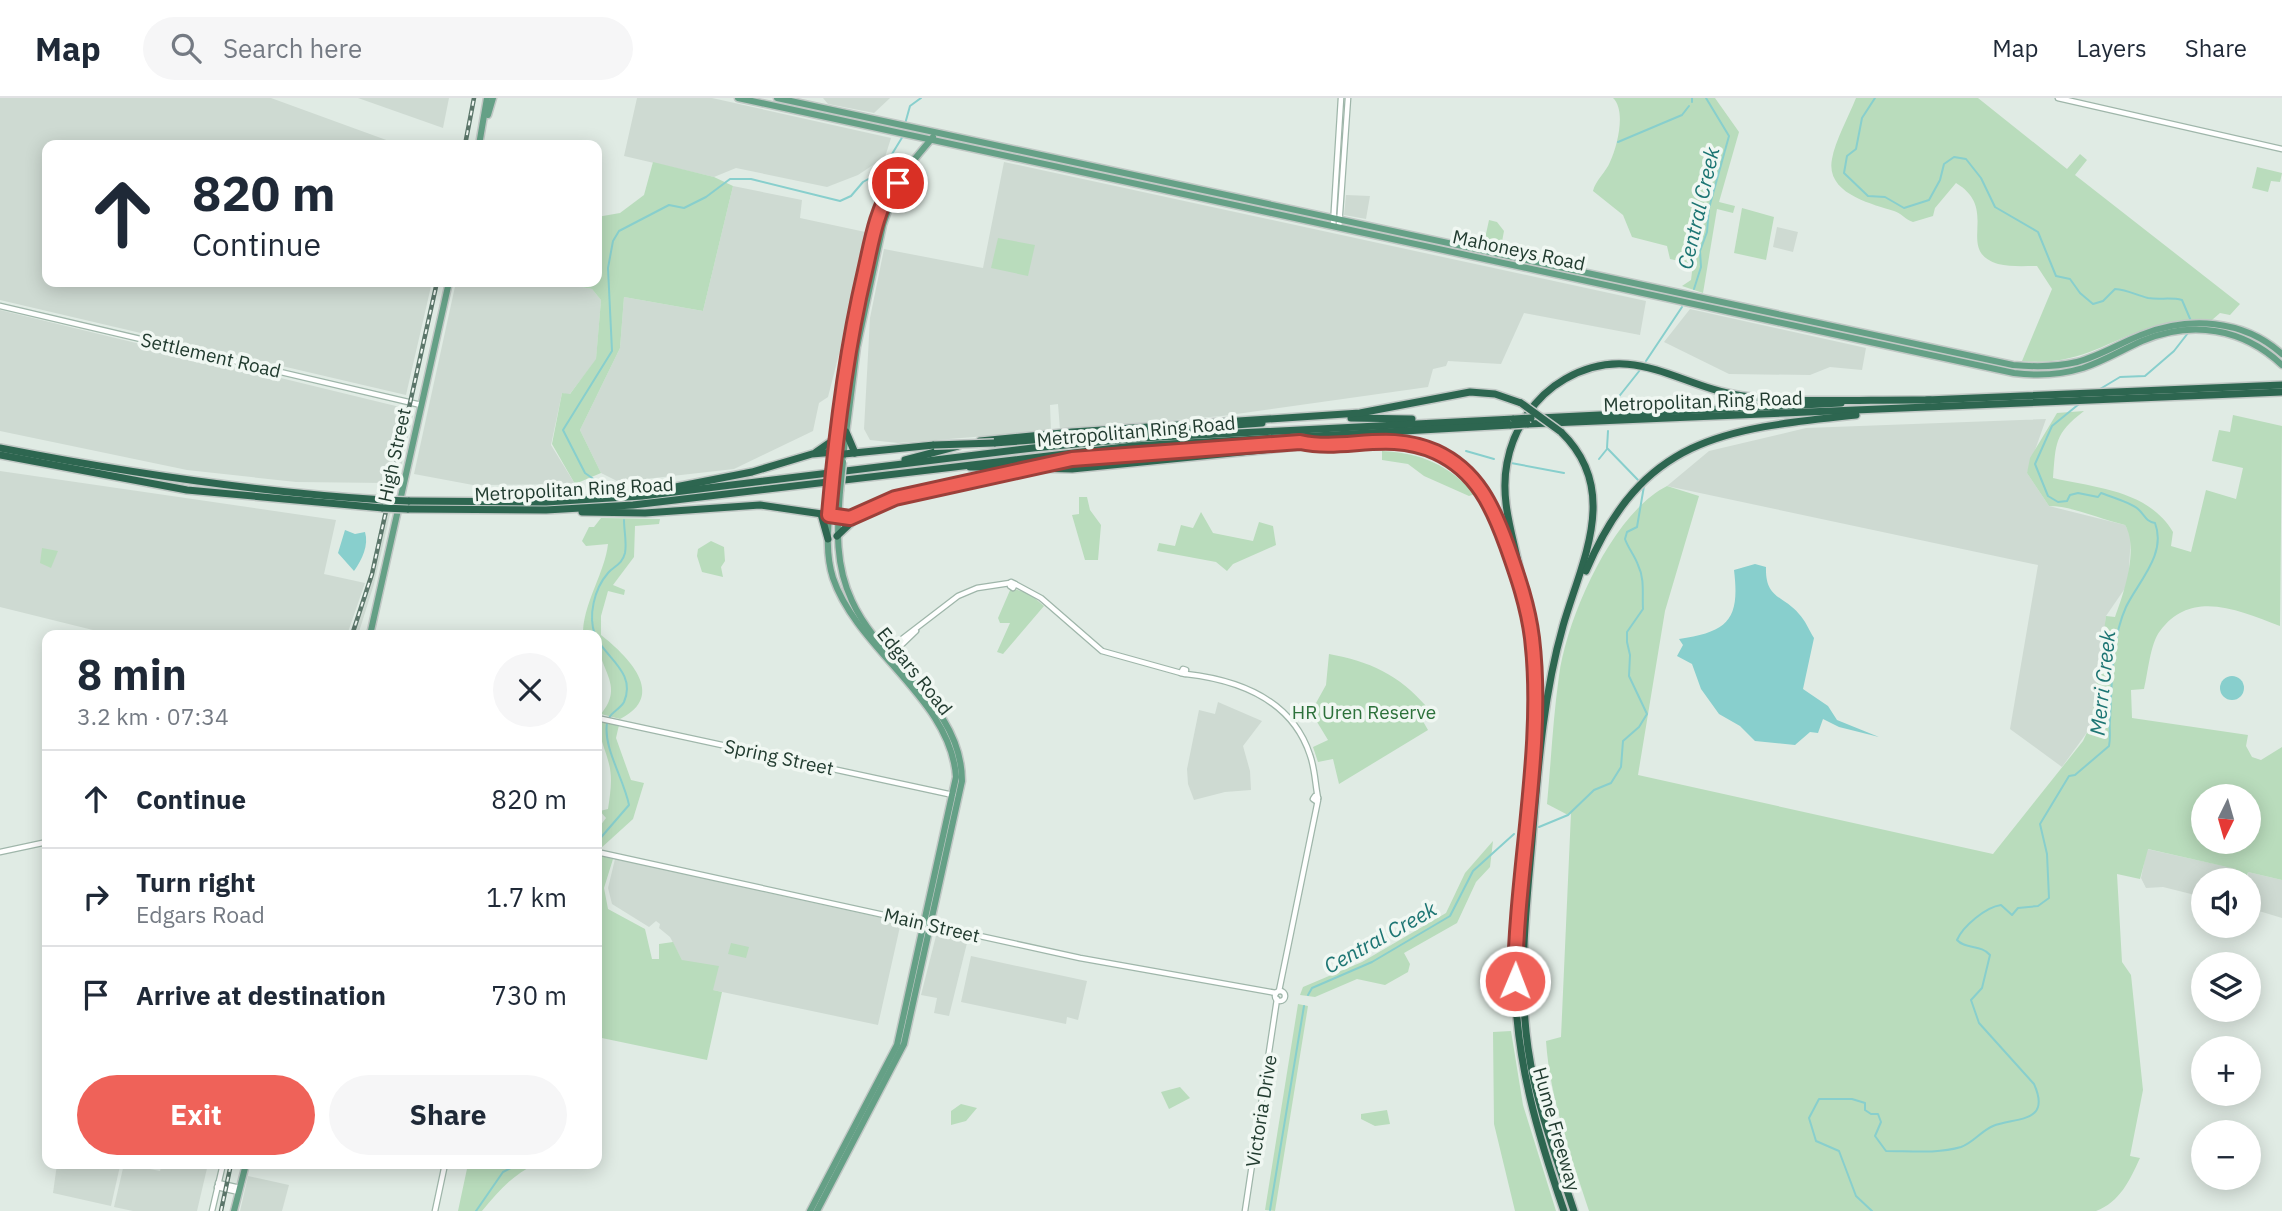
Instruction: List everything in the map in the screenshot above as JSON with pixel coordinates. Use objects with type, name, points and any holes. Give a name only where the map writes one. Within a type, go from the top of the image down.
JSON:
[{"type":"highway","points":[[1524,596],[1506,511],[1507,461],[1514,438],[1536,402],[1567,377],[1598,366],[1635,364],[1743,396],[1930,400]]},
{"type":"highway","name":"Metropolitan Ring Road","points":[[0,455],[187,490],[383,504],[546,510],[725,496],[901,471],[1133,446],[1529,421],[2282,384]]},
{"type":"highway","points":[[860,471],[1000,438],[1371,412],[1470,392],[1495,394],[1521,403],[1561,432],[1584,466],[1594,512],[1590,544],[1563,626]]},
{"type":"highway","name":"Metropolitan Ring Road","points":[[1529,421],[2102,402],[2282,392]]},
{"type":"highway","points":[[1563,626],[1595,549],[1620,508],[1654,473],[1685,452],[1743,429],[1919,409]]},
{"type":"highway","points":[[994,443],[1306,416]]},
{"type":"highway","points":[[843,458],[855,453],[934,445],[1339,418],[1465,421]]},
{"type":"highway","name":"Metropolitan Ring Road","points":[[407,505],[608,498],[706,490],[1140,438],[1465,421],[1512,422]]},
{"type":"highway","points":[[846,432],[855,453]]},
{"type":"highway","points":[[839,517],[850,518],[895,498],[1047,463],[1303,435]]},
{"type":"highway","points":[[812,454],[836,438]]},
{"type":"highway","points":[[1148,453],[1300,442],[1313,445]]},
{"type":"highway","points":[[901,471],[985,466],[1072,469],[1313,445],[1393,442],[1424,448],[1454,462],[1473,479],[1490,503],[1524,596]]},
{"type":"highway","name":"Metropolitan Ring Road","points":[[0,445],[29,453],[219,486],[383,504]]},
{"type":"highway","points":[[608,498],[736,476],[812,454],[835,452]]},
{"type":"highway","points":[[546,510],[637,513],[760,505],[825,514],[828,539]]},
{"type":"highway","points":[[837,537],[843,528],[865,512]]},
{"type":"highway","name":"Hume Freeway","points":[[1524,596],[1532,638],[1535,695],[1516,932],[1516,1009],[1521,1059],[1531,1110],[1563,1211]]},
{"type":"highway","name":"Hume Freeway","points":[[1563,626],[1545,710],[1524,933],[1522,982],[1528,1050],[1537,1094],[1574,1211]]},
{"type":"main road","points":[[482,133],[487,98]]},
{"type":"main road","points":[[480,140],[492,98]]},
{"type":"main road","name":"Mahoneys Road","points":[[738,98],[897,128]]},
{"type":"main road","name":"Mahoneys Road","points":[[777,98],[913,133],[963,141],[1707,303],[2002,363],[2046,366],[2083,360],[2143,334],[2201,326],[2242,330],[2263,339],[2282,354]]},
{"type":"main road","points":[[913,133],[920,145],[919,154]]},
{"type":"main road","name":"Edgars Road","points":[[887,655],[852,603],[839,566],[837,537],[843,458],[867,300],[883,225],[898,183],[936,136]]},
{"type":"main road","name":"Edgars Road","points":[[825,514],[831,492],[849,342],[878,213],[893,185],[898,183]]},
{"type":"main road","name":"High Street","points":[[371,630],[448,287]]},
{"type":"main road","name":"Mahoneys Road","points":[[1707,303],[2003,371],[2045,374],[2084,368],[2176,328]]},
{"type":"main road","name":"Mahoneys Road","points":[[2201,326],[2247,339],[2282,365]]},
{"type":"main road","points":[[1855,331],[1855,339]]},
{"type":"main road","points":[[835,452],[843,458]]},
{"type":"main road","points":[[825,514],[839,517]]},
{"type":"main road","name":"Edgars Road","points":[[817,1211],[901,1053],[962,769],[954,737],[845,606],[832,572],[828,539]]},
{"type":"main road","name":"Edgars Road","points":[[810,1211],[894,1052],[928,924]]},
{"type":"main road","points":[[234,1211],[245,1169]]},
{"type":"street","points":[[1336,223],[1341,98]]},
{"type":"street","points":[[1336,223],[1344,162],[1348,98]]},
{"type":"street","points":[[2058,98],[2282,149]]},
{"type":"street","points":[[1340,123],[1347,115]]},
{"type":"street","points":[[1340,123],[1346,128]]},
{"type":"street","points":[[1337,162],[1344,162]]},
{"type":"street","name":"Settlement Road","points":[[0,306],[421,405]]},
{"type":"street","name":"Victoria Drive","points":[[887,655],[958,596],[977,588],[1012,585],[1024,588],[1041,598],[1102,651],[1250,689],[1282,711],[1304,740],[1316,785],[1315,810],[1279,996],[1245,1211]]},
{"type":"street","name":"Spring Street","points":[[602,719],[957,796]]},
{"type":"street","points":[[0,852],[42,843]]},
{"type":"street","name":"Main Street","points":[[602,853],[1080,958],[1279,996]]},
{"type":"street","points":[[212,1211],[222,1169]]},
{"type":"street","points":[[435,1211],[444,1169]]},
{"type":"street","points":[[218,1185],[239,1190]]},
{"type":"shaded area","points":[[0,98],[271,98],[386,140],[42,140],[42,287],[431,287],[406,395],[0,300]]},
{"type":"shaded area","points":[[358,98],[449,98],[443,128]]},
{"type":"shaded area","points":[[637,98],[712,98],[891,138],[885,157],[858,175],[827,187],[736,168],[714,177],[624,156]]},
{"type":"shaded area","points":[[823,98],[890,98],[874,113],[828,104]]},
{"type":"shaded area","points":[[1004,162],[1646,301],[1640,335],[1524,313],[1501,364],[1448,361],[1446,366],[1433,369],[1428,387],[1222,416],[1060,430],[1058,404],[1050,405],[1051,431],[898,443],[870,440],[864,429],[870,318],[884,249],[983,268]]},
{"type":"shaded area","points":[[733,186],[802,200],[800,218],[870,233],[828,397],[819,403],[813,431],[734,469],[619,482],[601,473],[580,430],[620,348],[624,297],[703,311]]},
{"type":"shaded area","points":[[1346,195],[1370,196],[1366,219],[1344,215]]},
{"type":"shaded area","points":[[1777,227],[1798,232],[1793,252],[1773,247]]},
{"type":"shaded area","points":[[455,287],[592,289],[601,300],[596,360],[569,395],[562,393],[551,445],[575,484],[473,485],[414,474]]},
{"type":"shaded area","points":[[1690,309],[1866,348],[1862,370],[1830,367],[1810,375],[1729,374],[1664,342]]},
{"type":"shaded area","points":[[0,310],[404,408],[387,483],[296,482],[187,470],[0,431]]},
{"type":"shaded area","points":[[406,408],[414,410],[374,584],[360,630],[352,630],[370,574]]},
{"type":"shaded area","points":[[2046,419],[2027,473],[2049,506],[2125,525],[2131,535],[2128,584],[2106,616],[2098,692],[2088,731],[2062,767],[2010,729],[2038,565],[1667,486],[1709,451],[1806,428]]},
{"type":"shaded area","points":[[0,471],[336,520],[324,574],[365,583],[349,630],[93,630],[0,607]]},
{"type":"shaded area","points":[[1218,702],[1262,721],[1243,746],[1250,771],[1251,790],[1225,792],[1194,800],[1188,784],[1187,769],[1199,710],[1215,714]]},
{"type":"shaded area","points":[[2147,849],[2232,868],[2191,868],[2191,894],[2163,887],[2146,888],[2141,878]]},
{"type":"shaded area","points":[[615,859],[901,922],[878,1025],[713,990],[682,960],[670,937],[659,928],[660,924],[656,921],[649,927],[612,904],[608,888]]},
{"type":"shaded area","points":[[2261,875],[2282,880],[2282,918],[2261,912]]},
{"type":"shaded area","points":[[937,932],[968,939],[949,1016],[934,1013],[937,998],[921,995]]},
{"type":"shaded area","points":[[971,956],[1087,981],[1078,1020],[1067,1017],[1066,1024],[961,1002]]},
{"type":"shaded area","points":[[56,1169],[119,1169],[111,1206],[53,1193]]},
{"type":"shaded area","points":[[123,1169],[207,1169],[197,1211],[133,1211],[114,1207]]},
{"type":"shaded area","points":[[248,1176],[289,1185],[282,1211],[240,1211]]},
{"type":"green space","points":[[1613,98],[1715,98],[1739,132],[1719,202],[1735,206],[1733,213],[1717,209],[1703,293],[1682,286],[1691,280],[1693,264],[1670,259],[1667,246],[1632,237],[1623,215],[1593,191],[1616,147],[1620,119],[1617,103]]},
{"type":"green space","points":[[1856,98],[1978,98],[2067,169],[2080,154],[2087,160],[2075,175],[2240,304],[2230,315],[2220,313],[2212,320],[2159,325],[2075,357],[2042,362],[2022,361],[2052,289],[2037,266],[2003,265],[1985,258],[1977,239],[1975,205],[1969,194],[1956,183],[1935,208],[1933,216],[1913,222],[1897,212],[1863,201],[1843,189],[1832,171],[1832,159]]},
{"type":"green space","points":[[653,162],[714,177],[733,186],[703,311],[624,297],[620,348],[580,430],[601,473],[575,484],[552,444],[562,393],[570,394],[596,359],[601,300],[592,289],[582,287],[602,287],[602,216],[620,213],[644,195]]},
{"type":"green space","points":[[2257,167],[2282,173],[2280,182],[2271,181],[2268,192],[2252,188]]},
{"type":"green space","points":[[1742,208],[1774,217],[1766,260],[1734,253]]},
{"type":"green space","points":[[1489,220],[1497,222],[1504,231],[1501,247],[1484,243]]},
{"type":"green space","points":[[998,238],[1035,245],[1028,276],[991,268]]},
{"type":"green space","points":[[2084,411],[2067,426],[2058,440],[2053,478],[2120,493],[2150,507],[2173,532],[2171,546],[2191,552],[2206,490],[2236,499],[2243,468],[2212,461],[2219,430],[2230,432],[2233,415],[2282,426],[2280,626],[2249,614],[2217,607],[2187,610],[2173,618],[2160,631],[2152,651],[2144,689],[2131,690],[2132,718],[2248,735],[2246,746],[2252,757],[2261,760],[2282,747],[2282,880],[2261,875],[2261,868],[2232,868],[2148,849],[2140,879],[2117,874],[2122,962],[2131,975],[2143,1090],[2130,1156],[2140,1158],[2128,1182],[2112,1202],[2096,1211],[1589,1211],[1562,1127],[1548,1063],[1546,1041],[1561,1037],[1571,813],[1568,815],[1547,804],[1559,676],[1572,625],[1595,569],[1628,519],[1647,500],[1667,486],[1699,496],[1665,611],[1638,775],[1993,854],[2083,741],[2091,724],[2106,616],[2115,617],[2129,571],[2131,546],[2125,525],[2077,510],[2049,506],[2027,473],[2030,458],[2057,413]]},
{"type":"green space","points":[[1382,451],[1410,454],[1433,462],[1455,475],[1475,494],[1469,496],[1424,476],[1408,464],[1382,460]]},
{"type":"green space","points":[[1079,497],[1087,497],[1090,510],[1101,525],[1098,560],[1085,560],[1072,515],[1079,514]]},
{"type":"green space","points":[[1201,512],[1213,533],[1253,541],[1259,522],[1273,526],[1276,545],[1233,564],[1227,571],[1216,562],[1157,551],[1159,543],[1175,546],[1181,525],[1193,528]]},
{"type":"green space","points":[[601,518],[660,519],[659,524],[635,526],[634,557],[613,585],[625,590],[624,595],[608,591],[601,616],[601,630],[583,630],[587,608],[608,544],[586,546],[582,541],[589,527],[594,527]]},
{"type":"green space","points":[[711,541],[724,547],[725,561],[721,567],[723,577],[702,572],[697,556],[698,549]]},
{"type":"green space","points":[[42,548],[58,551],[51,568],[40,563]]},
{"type":"green space","points":[[1011,588],[1030,594],[1044,606],[1003,654],[997,652],[1010,623],[1000,623],[998,618]]},
{"type":"green space","points":[[602,636],[631,664],[642,687],[641,699],[634,709],[620,719],[602,714],[611,694],[602,661]]},
{"type":"green space","name":"HR Uren Reserve","points":[[1329,654],[1370,665],[1405,686],[1426,706],[1417,711],[1428,730],[1339,784],[1333,759],[1318,762],[1313,747],[1328,740],[1311,712],[1326,685]]},
{"type":"green space","points":[[602,721],[619,725],[616,738],[631,780],[644,783],[633,819],[602,847],[602,823],[606,818],[602,810],[608,809],[611,781],[602,741]]},
{"type":"green space","points":[[1493,841],[1490,867],[1476,882],[1457,923],[1404,953],[1410,964],[1408,972],[1385,985],[1357,979],[1315,997],[1300,995],[1303,987],[1362,962],[1446,913],[1465,873]]},
{"type":"green space","points":[[602,856],[613,859],[604,888],[608,909],[645,929],[652,959],[659,959],[659,944],[673,942],[682,960],[719,966],[713,990],[722,992],[707,1060],[602,1038]]},
{"type":"green space","points":[[731,943],[749,947],[746,958],[728,954]]},
{"type":"green space","points":[[1298,1004],[1308,1006],[1275,1211],[1265,1210]]},
{"type":"green space","points":[[1511,1031],[1523,1105],[1556,1211],[1515,1211],[1494,1124],[1493,1032]]},
{"type":"green space","points":[[1180,1087],[1190,1098],[1169,1109],[1161,1092]]},
{"type":"green space","points":[[961,1104],[977,1108],[966,1121],[951,1125],[951,1111]]},
{"type":"green space","points":[[1387,1110],[1390,1124],[1375,1126],[1361,1119],[1361,1114]]},
{"type":"green space","points":[[467,1169],[526,1169],[500,1190],[482,1211],[458,1211]]},
{"type":"water","points":[[345,530],[355,534],[365,532],[364,552],[354,571],[338,553]]},
{"type":"water","points":[[1755,564],[1766,567],[1768,585],[1772,591],[1799,614],[1814,638],[1803,689],[1828,706],[1837,720],[1879,737],[1839,727],[1823,719],[1818,733],[1810,732],[1795,745],[1755,741],[1740,726],[1719,714],[1701,689],[1692,664],[1677,656],[1683,645],[1679,639],[1710,632],[1728,620],[1735,600],[1734,570]]},
{"type":"water","points":[[2232,676],[2241,679],[2244,688],[2241,697],[2232,700],[2223,697],[2220,688],[2223,679]]},
{"type":"waterway","points":[[905,124],[910,106],[921,98]]},
{"type":"waterway","name":"Central Creek","points":[[1694,289],[1701,267],[1700,251],[1707,232],[1709,208],[1729,136],[1706,98]]},
{"type":"waterway","name":"Merri Creek","points":[[1875,98],[1862,118],[1856,149],[1847,156],[1844,173],[1868,196],[1885,197],[1904,208],[1929,200],[1940,180],[1944,164],[1954,157],[1966,159],[1981,178],[1995,207],[2038,232],[2056,276],[2070,279],[2080,293],[2093,304],[2103,301],[2115,289],[2148,298],[2178,299],[2182,300],[2191,321]]},
{"type":"waterway","points":[[1618,142],[1682,115],[1689,106]]},
{"type":"waterway","points":[[609,490],[585,473],[563,430],[612,351],[608,268],[613,241],[619,231],[669,205],[684,208],[706,197],[730,179],[751,179],[840,201],[851,196],[863,182],[881,172],[903,136]]},
{"type":"waterway","name":"Central Creek","points":[[1646,361],[1682,307]]},
{"type":"waterway","name":"Merri Creek","points":[[2100,389],[2120,377],[2145,376],[2174,351],[2188,333]]},
{"type":"waterway","name":"Central Creek","points":[[1613,404],[1640,370]]},
{"type":"waterway","name":"Merri Creek","points":[[1872,1211],[1856,1196],[1839,1151],[1816,1141],[1809,1118],[1819,1099],[1852,1099],[1865,1103],[1865,1110],[1878,1114],[1881,1122],[1875,1136],[1886,1151],[1933,1151],[1961,1147],[1993,1126],[2028,1117],[2038,1106],[2034,1084],[1979,1023],[1971,1000],[1982,988],[1990,955],[1982,949],[1957,940],[1970,923],[1989,909],[2001,905],[2012,915],[2018,908],[2038,906],[2049,898],[2047,854],[2040,824],[2069,776],[2075,775],[2109,746],[2117,634],[2126,607],[2150,567],[2157,546],[2155,523],[2126,502],[2101,493],[2098,497],[2078,493],[2070,495],[2067,501],[2058,502],[2048,496],[2035,464],[2052,426],[2079,404]]},
{"type":"waterway","name":"Central Creek","points":[[1608,431],[1607,448],[1638,480]]},
{"type":"waterway","points":[[1599,459],[1607,449]]},
{"type":"waterway","points":[[1466,451],[1494,459]]},
{"type":"waterway","points":[[1511,463],[1564,473]]},
{"type":"waterway","name":"Central Creek","points":[[1539,827],[1568,815],[1594,790],[1611,783],[1621,767],[1623,741],[1639,727],[1647,714],[1629,676],[1627,632],[1643,609],[1643,587],[1640,570],[1625,539],[1627,532],[1637,527],[1644,486]]},
{"type":"waterway","points":[[594,630],[594,603],[599,587],[624,557],[624,520]]},
{"type":"waterway","points":[[602,647],[620,668],[627,683],[624,702],[609,718]]},
{"type":"waterway","points":[[602,836],[629,805],[608,743],[607,723]]},
{"type":"waterway","name":"Central Creek","points":[[1308,995],[1312,988],[1372,962],[1450,916],[1473,871],[1514,834]]},
{"type":"waterway","name":"Central Creek","points":[[1270,1210],[1304,1006]]},
{"type":"waterway","points":[[476,1211],[503,1172],[509,1169]]},
{"type":"railway","points":[[466,140],[474,98]]},
{"type":"railway","points":[[354,630],[372,574],[436,287]]},
{"type":"railway","points":[[221,1211],[230,1169]]},
{"type":"route","points":[[898,183],[893,185],[878,213],[849,342],[841,390],[829,515],[850,518],[886,500],[1072,459],[1360,440],[1414,445],[1435,452],[1454,462],[1486,495],[1494,510],[1524,596],[1535,670],[1535,707],[1516,932],[1515,981]]}]
